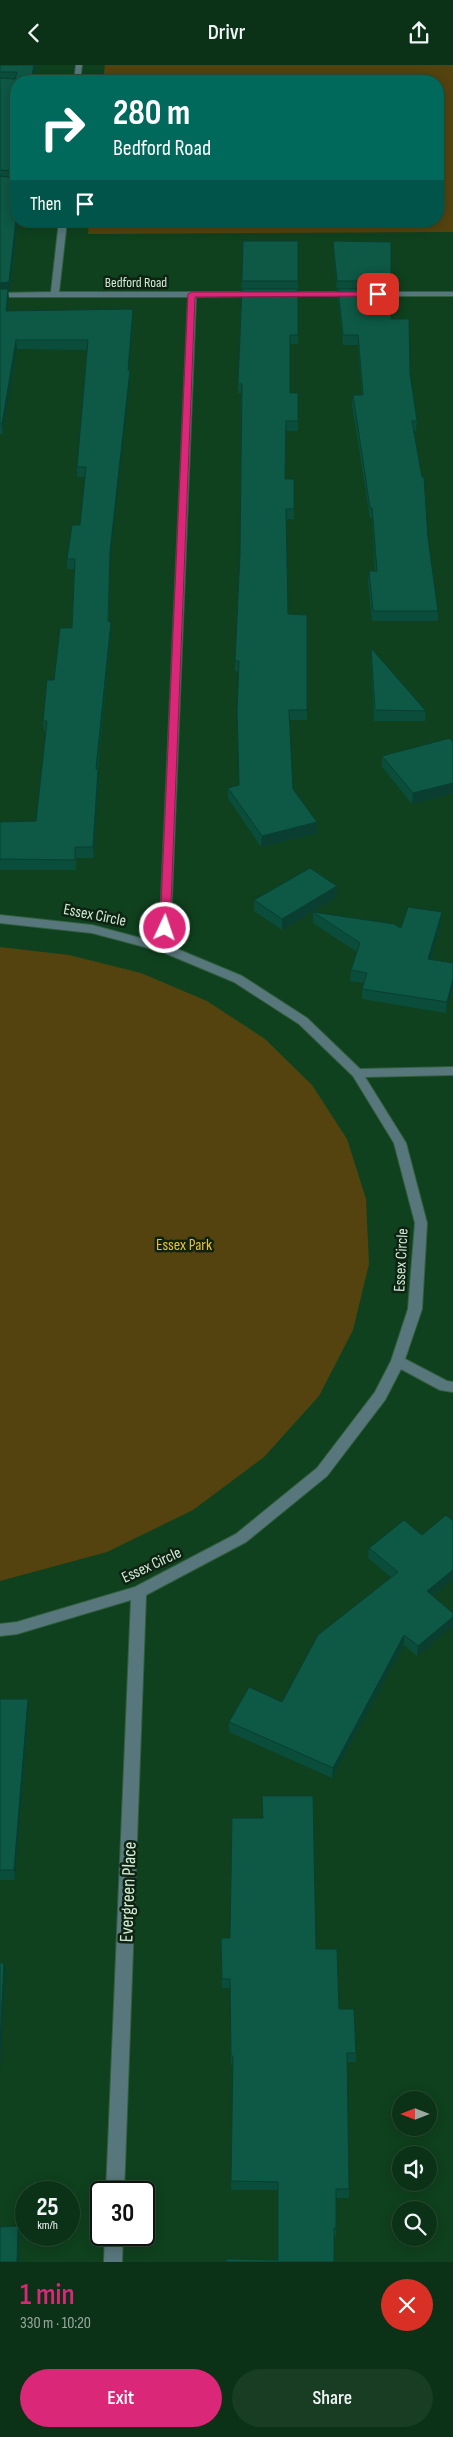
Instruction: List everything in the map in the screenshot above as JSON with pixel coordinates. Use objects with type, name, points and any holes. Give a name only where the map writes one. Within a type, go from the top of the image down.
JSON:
[{"type":"street","points":[[55,295],[62,227]]},
{"type":"street","points":[[164,948],[192,294]]},
{"type":"street","name":"Bedford Road","points":[[0,295],[453,294]]},
{"type":"street","name":"Essex Circle","points":[[0,919],[92,929],[164,948],[238,979],[303,1021],[357,1073],[400,1143],[421,1223],[415,1309],[398,1361],[380,1396],[322,1472],[241,1538],[139,1592],[17,1629],[0,1630]]},
{"type":"street","points":[[357,1073],[453,1071]]},
{"type":"street","points":[[398,1361],[445,1386],[453,1387]]},
{"type":"street","name":"Evergreen Place","points":[[116,2181],[139,1592]]},
{"type":"street","points":[[113,2262],[114,2246]]},
{"type":"green space","points":[[105,65],[453,65],[453,232],[88,234],[89,227],[444,227],[444,75],[104,75]]},
{"type":"green space","name":"Essex Park","points":[[0,947],[69,955],[141,973],[207,1001],[265,1039],[312,1085],[347,1139],[366,1199],[369,1264],[353,1330],[319,1396],[264,1457],[193,1510],[107,1552],[0,1581]]},
{"type":"building","points":[[0,65],[34,65],[32,75],[16,75],[17,72],[0,72]]},
{"type":"building","points":[[0,78],[10,79],[10,171],[0,170]]},
{"type":"building","points":[[0,176],[10,177],[10,227],[15,227],[9,282],[0,283]]},
{"type":"building","points":[[243,241],[298,241],[298,281],[242,281]]},
{"type":"building","points":[[333,241],[391,242],[391,281],[337,281]]},
{"type":"building","points":[[0,289],[8,289],[6,311],[133,309],[128,370],[130,370],[110,552],[108,621],[111,622],[96,769],[98,769],[93,847],[75,847],[75,860],[0,859],[0,822],[36,821],[47,721],[43,721],[47,680],[54,680],[60,628],[72,628],[75,559],[67,559],[72,525],[80,525],[86,467],[77,467],[88,340],[16,340],[2,424],[0,424]]},
{"type":"building","points":[[242,289],[298,289],[298,335],[290,335],[290,393],[298,393],[298,421],[286,421],[285,479],[294,479],[294,509],[286,509],[288,614],[307,615],[307,710],[289,710],[293,789],[317,822],[262,836],[228,788],[239,785],[237,711],[239,661],[235,661],[240,554],[242,384],[238,384]]},
{"type":"building","points":[[338,289],[391,289],[391,319],[409,319],[410,374],[417,421],[412,421],[422,477],[424,477],[428,538],[438,611],[373,611],[369,571],[377,571],[372,508],[370,508],[353,395],[363,395],[358,335],[343,335]]},
{"type":"building","points":[[371,648],[426,711],[375,710]]},
{"type":"building","points":[[450,738],[453,742],[453,783],[413,793],[382,756]]},
{"type":"building","points":[[310,868],[337,886],[282,919],[254,900]]},
{"type":"building","points":[[408,907],[442,912],[428,959],[453,963],[453,979],[447,1002],[362,989],[367,973],[351,970],[360,943],[313,912],[394,924],[401,928]]},
{"type":"building","points":[[446,1515],[453,1521],[453,1570],[427,1591],[453,1613],[453,1617],[418,1646],[404,1635],[333,1768],[229,1722],[249,1687],[282,1702],[318,1635],[398,1572],[369,1548],[404,1520],[422,1535]]},
{"type":"building","points":[[0,1699],[28,1699],[14,1870],[0,1870]]},
{"type":"building","points":[[262,1796],[313,1796],[316,1949],[337,1949],[339,2009],[354,2009],[356,2053],[347,2053],[349,2189],[336,2189],[334,2262],[226,2262],[226,2259],[278,2260],[278,2182],[231,2181],[233,2056],[231,2056],[230,1979],[222,1979],[221,1938],[230,1938],[232,1818],[263,1818]]},
{"type":"building","points":[[0,1963],[4,1963],[0,2043]]},
{"type":"building","points":[[15,2226],[17,2262],[0,2262],[0,2227]]},
{"type":"route","points":[[165,928],[192,294],[378,294]]}]
